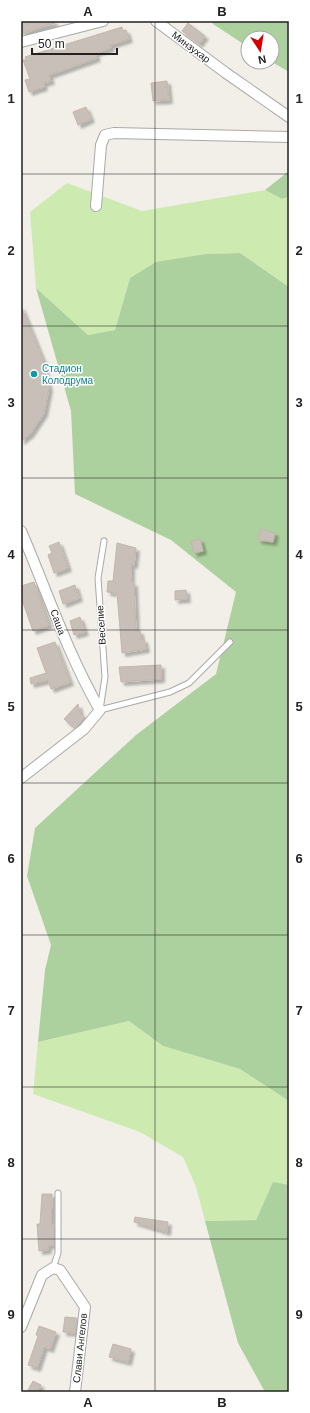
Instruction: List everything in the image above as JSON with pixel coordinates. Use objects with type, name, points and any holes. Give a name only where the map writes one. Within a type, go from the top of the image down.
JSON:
[{"type":"street","points":[[21,42],[103,21]]},
{"type":"street","name":"Минзухар","points":[[156,21],[289,117]]},
{"type":"street","points":[[96,206],[101,145],[104,135],[114,133],[289,137]]},
{"type":"street","name":"Саша","points":[[21,531],[38,568],[65,642],[78,670],[100,710]]},
{"type":"street","points":[[21,778],[84,729],[100,710]]},
{"type":"street","points":[[21,1327],[42,1275],[53,1268]]},
{"type":"street","name":"Слави Ангелов","points":[[53,1268],[60,1270],[85,1307],[75,1392]]},
{"type":"lane","name":"Веселие","points":[[100,710],[105,677],[98,578],[104,541]]},
{"type":"lane","points":[[100,710],[170,692],[189,683],[230,642]]},
{"type":"lane","points":[[53,1268],[58,1253],[58,1193]]},
{"type":"green space","points":[[211,21],[289,21],[289,72],[280,67],[280,30],[240,30],[240,42],[213,24]]},
{"type":"green space","points":[[289,171],[289,197],[282,199],[265,190]]},
{"type":"green space","points":[[67,183],[142,211],[265,190],[282,199],[289,197],[289,287],[240,253],[206,254],[186,258],[130,278],[115,330],[88,335],[36,288],[30,212]]},
{"type":"green space","points":[[240,253],[289,287],[289,1101],[240,1069],[163,1046],[129,1021],[38,1042],[45,970],[51,945],[27,876],[35,828],[136,735],[216,674],[236,592],[171,540],[75,494],[71,411],[36,288],[88,335],[115,330],[130,278],[156,262],[206,254]]},
{"type":"green space","points":[[129,1021],[163,1046],[240,1069],[289,1101],[289,1185],[273,1183],[256,1220],[205,1221],[196,1187],[183,1157],[140,1132],[33,1094],[38,1042]]},
{"type":"green space","points":[[273,1182],[289,1185],[289,1392],[265,1392],[238,1343],[205,1221],[256,1220]]},
{"type":"building","points":[[21,21],[54,21],[55,23],[21,34]]},
{"type":"building","points":[[188,23],[205,36],[199,44],[182,31]]},
{"type":"building","points":[[122,27],[123,31],[126,30],[129,39],[110,45],[111,48],[95,53],[97,58],[49,75],[51,81],[43,83],[44,87],[29,92],[25,80],[30,79],[23,60],[26,60],[25,57]]},
{"type":"building","points":[[167,81],[169,100],[153,101],[151,83]]},
{"type":"building","points":[[86,107],[91,119],[78,125],[73,112]]},
{"type":"building","name":"Стадион Колодрума","points":[[21,306],[43,360],[49,388],[44,413],[30,434],[21,441]]},
{"type":"building","points":[[261,529],[275,533],[273,542],[258,540]]},
{"type":"building","points":[[200,539],[203,551],[194,553],[191,541]]},
{"type":"building","points":[[59,542],[68,568],[54,573],[48,555],[52,553],[49,546]]},
{"type":"building","points":[[117,543],[136,548],[134,565],[131,564],[131,583],[134,583],[136,631],[140,631],[141,640],[144,639],[146,649],[122,653],[117,593],[107,592],[108,581],[113,581]]},
{"type":"building","points":[[34,582],[49,625],[33,631],[21,597],[21,586]]},
{"type":"building","points":[[75,585],[79,598],[63,604],[59,591]]},
{"type":"building","points":[[186,590],[187,599],[175,600],[175,591]]},
{"type":"building","points":[[80,617],[85,632],[74,635],[70,621]]},
{"type":"building","points":[[55,642],[70,682],[51,689],[48,680],[31,684],[30,678],[46,673],[37,648]]},
{"type":"building","points":[[161,665],[161,679],[121,682],[119,667]]},
{"type":"building","points":[[78,704],[80,713],[85,718],[74,728],[64,719]]},
{"type":"building","points":[[42,1194],[52,1194],[51,1225],[54,1225],[54,1245],[48,1245],[48,1250],[39,1251],[37,1224],[40,1224]]},
{"type":"building","points":[[135,1217],[168,1222],[167,1232],[134,1222]]},
{"type":"building","points":[[65,1317],[77,1318],[75,1333],[63,1332]]},
{"type":"building","points":[[39,1326],[56,1332],[50,1349],[44,1347],[37,1368],[28,1365],[38,1336],[36,1335]]},
{"type":"building","points":[[113,1344],[131,1349],[128,1362],[109,1357]]},
{"type":"building","points":[[33,1381],[41,1385],[37,1392],[27,1392]]},
{"type":"place","name":"Стадион Колодрума","points":[[34,374]]}]
